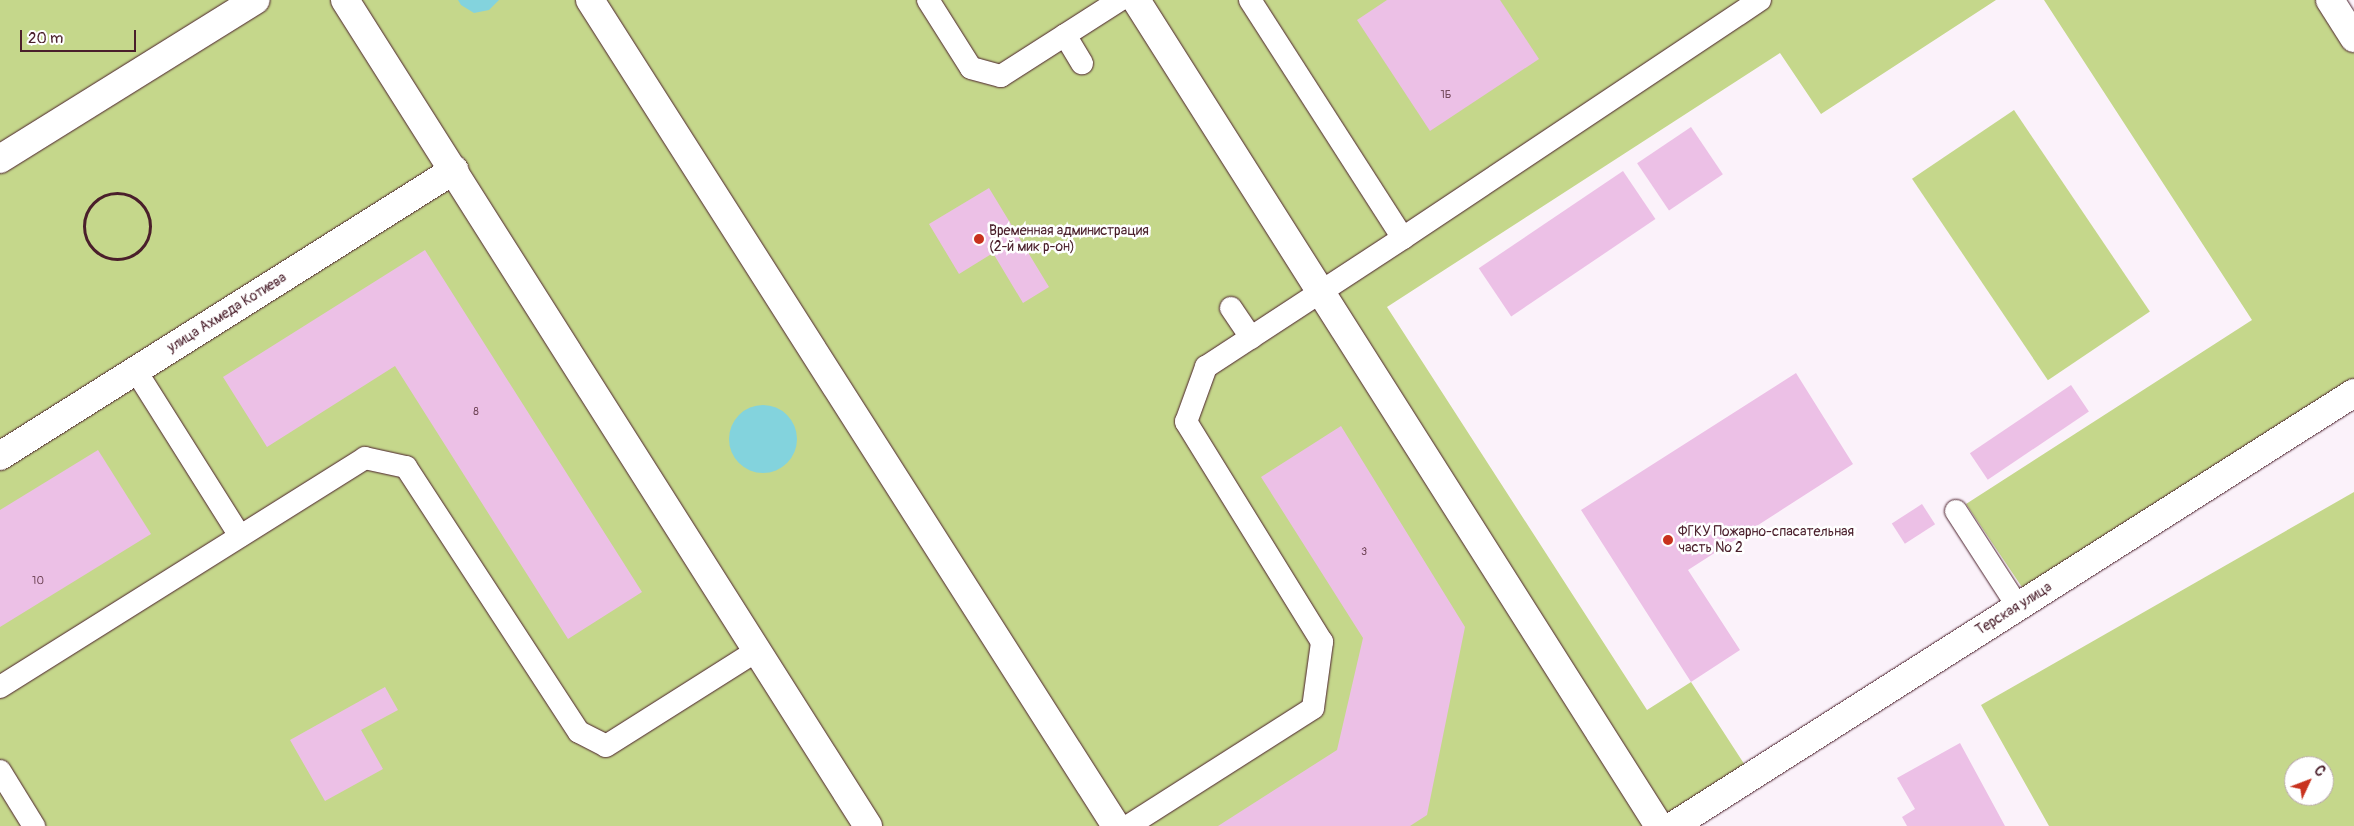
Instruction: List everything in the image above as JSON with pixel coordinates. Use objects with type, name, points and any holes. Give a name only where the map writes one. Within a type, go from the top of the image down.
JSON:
[{"type":"street","points":[[0,159],[255,0]]},
{"type":"street","points":[[345,0],[868,826]]},
{"type":"street","points":[[590,0],[1116,826]]},
{"type":"street","points":[[1136,0],[1659,826]]},
{"type":"street","points":[[2330,0],[2354,38]]},
{"type":"street","name":"улица Ахмеда Котиева","points":[[0,456],[454,170]]},
{"type":"street","name":"Терская улица","points":[[1673,826],[2354,393]]},
{"type":"lane","points":[[928,0],[971,68],[1001,76],[1120,0]]},
{"type":"lane","points":[[1250,0],[1403,238]]},
{"type":"lane","points":[[1128,826],[1312,708],[1322,642],[1186,422],[1206,368],[1760,0]]},
{"type":"lane","points":[[1065,35],[1082,63]]},
{"type":"lane","points":[[1231,308],[1251,338]]},
{"type":"lane","points":[[136,371],[240,536]]},
{"type":"lane","points":[[0,687],[366,458],[406,466],[579,732],[606,746],[756,651]]},
{"type":"lane","points":[[1956,511],[2018,606]]},
{"type":"lane","points":[[0,771],[34,826]]},
{"type":"path","points":[[120,192],[134,196],[145,207],[150,221],[149,236],[142,249],[129,257],[122,258],[114,259],[100,255],[89,244],[83,230],[85,215],[92,202],[105,194],[120,192]]},
{"type":"green space","points":[[0,0],[1996,0],[1821,114],[1780,53],[1387,307],[1647,710],[1691,682],[1752,776],[1673,826],[0,826]]},
{"type":"green space","points":[[2044,0],[2330,0],[2354,38],[2354,393],[2030,599],[1966,504],[2252,320]]},
{"type":"green space","points":[[2014,110],[2150,311],[2048,380],[1912,179]]},
{"type":"green space","points":[[2354,492],[2354,826],[2049,826],[1981,705]]},
{"type":"water","points":[[458,0],[499,0],[489,10],[474,13],[461,5]]},
{"type":"water","points":[[763,405],[776,408],[787,415],[794,426],[797,439],[794,452],[787,463],[776,470],[763,473],[750,470],[739,463],[732,452],[729,439],[732,426],[739,415],[750,408]]},
{"type":"building","points":[[1387,0],[1500,0],[1539,59],[1430,131],[1357,20]]},
{"type":"building","points":[[1691,127],[1723,174],[1669,211],[1637,163]]},
{"type":"building","points":[[1623,171],[1655,219],[1511,316],[1479,268]]},
{"type":"building","name":"Временная администрация (2-й мик р-он)","points":[[989,188],[1049,287],[1023,303],[993,253],[959,274],[929,224]]},
{"type":"building","points":[[425,250],[642,592],[568,639],[395,366],[267,447],[223,377]]},
{"type":"building","name":"ФГКУ Пожарно-спасательная часть № 2","points":[[1796,373],[1853,464],[1688,570],[1740,650],[1691,682],[1581,510]]},
{"type":"building","points":[[2071,385],[2089,412],[1988,480],[1970,453]]},
{"type":"building","points":[[1341,426],[1465,627],[1427,815],[1410,826],[1218,826],[1337,750],[1363,638],[1261,477]]},
{"type":"building","points":[[98,450],[151,534],[0,627],[0,510]]},
{"type":"building","points":[[1922,504],[1935,524],[1905,544],[1892,524]]},
{"type":"building","points":[[385,687],[398,710],[361,730],[383,769],[325,801],[290,740]]},
{"type":"building","points":[[1960,743],[2005,826],[1907,826],[1902,817],[1915,809],[1897,778]]},
{"type":"place","name":"Временная администрация (2-й мик р-он)","points":[[979,239]]},
{"type":"place","name":"ФГКУ Пожарно-спасательная часть № 2","points":[[1668,540]]}]
